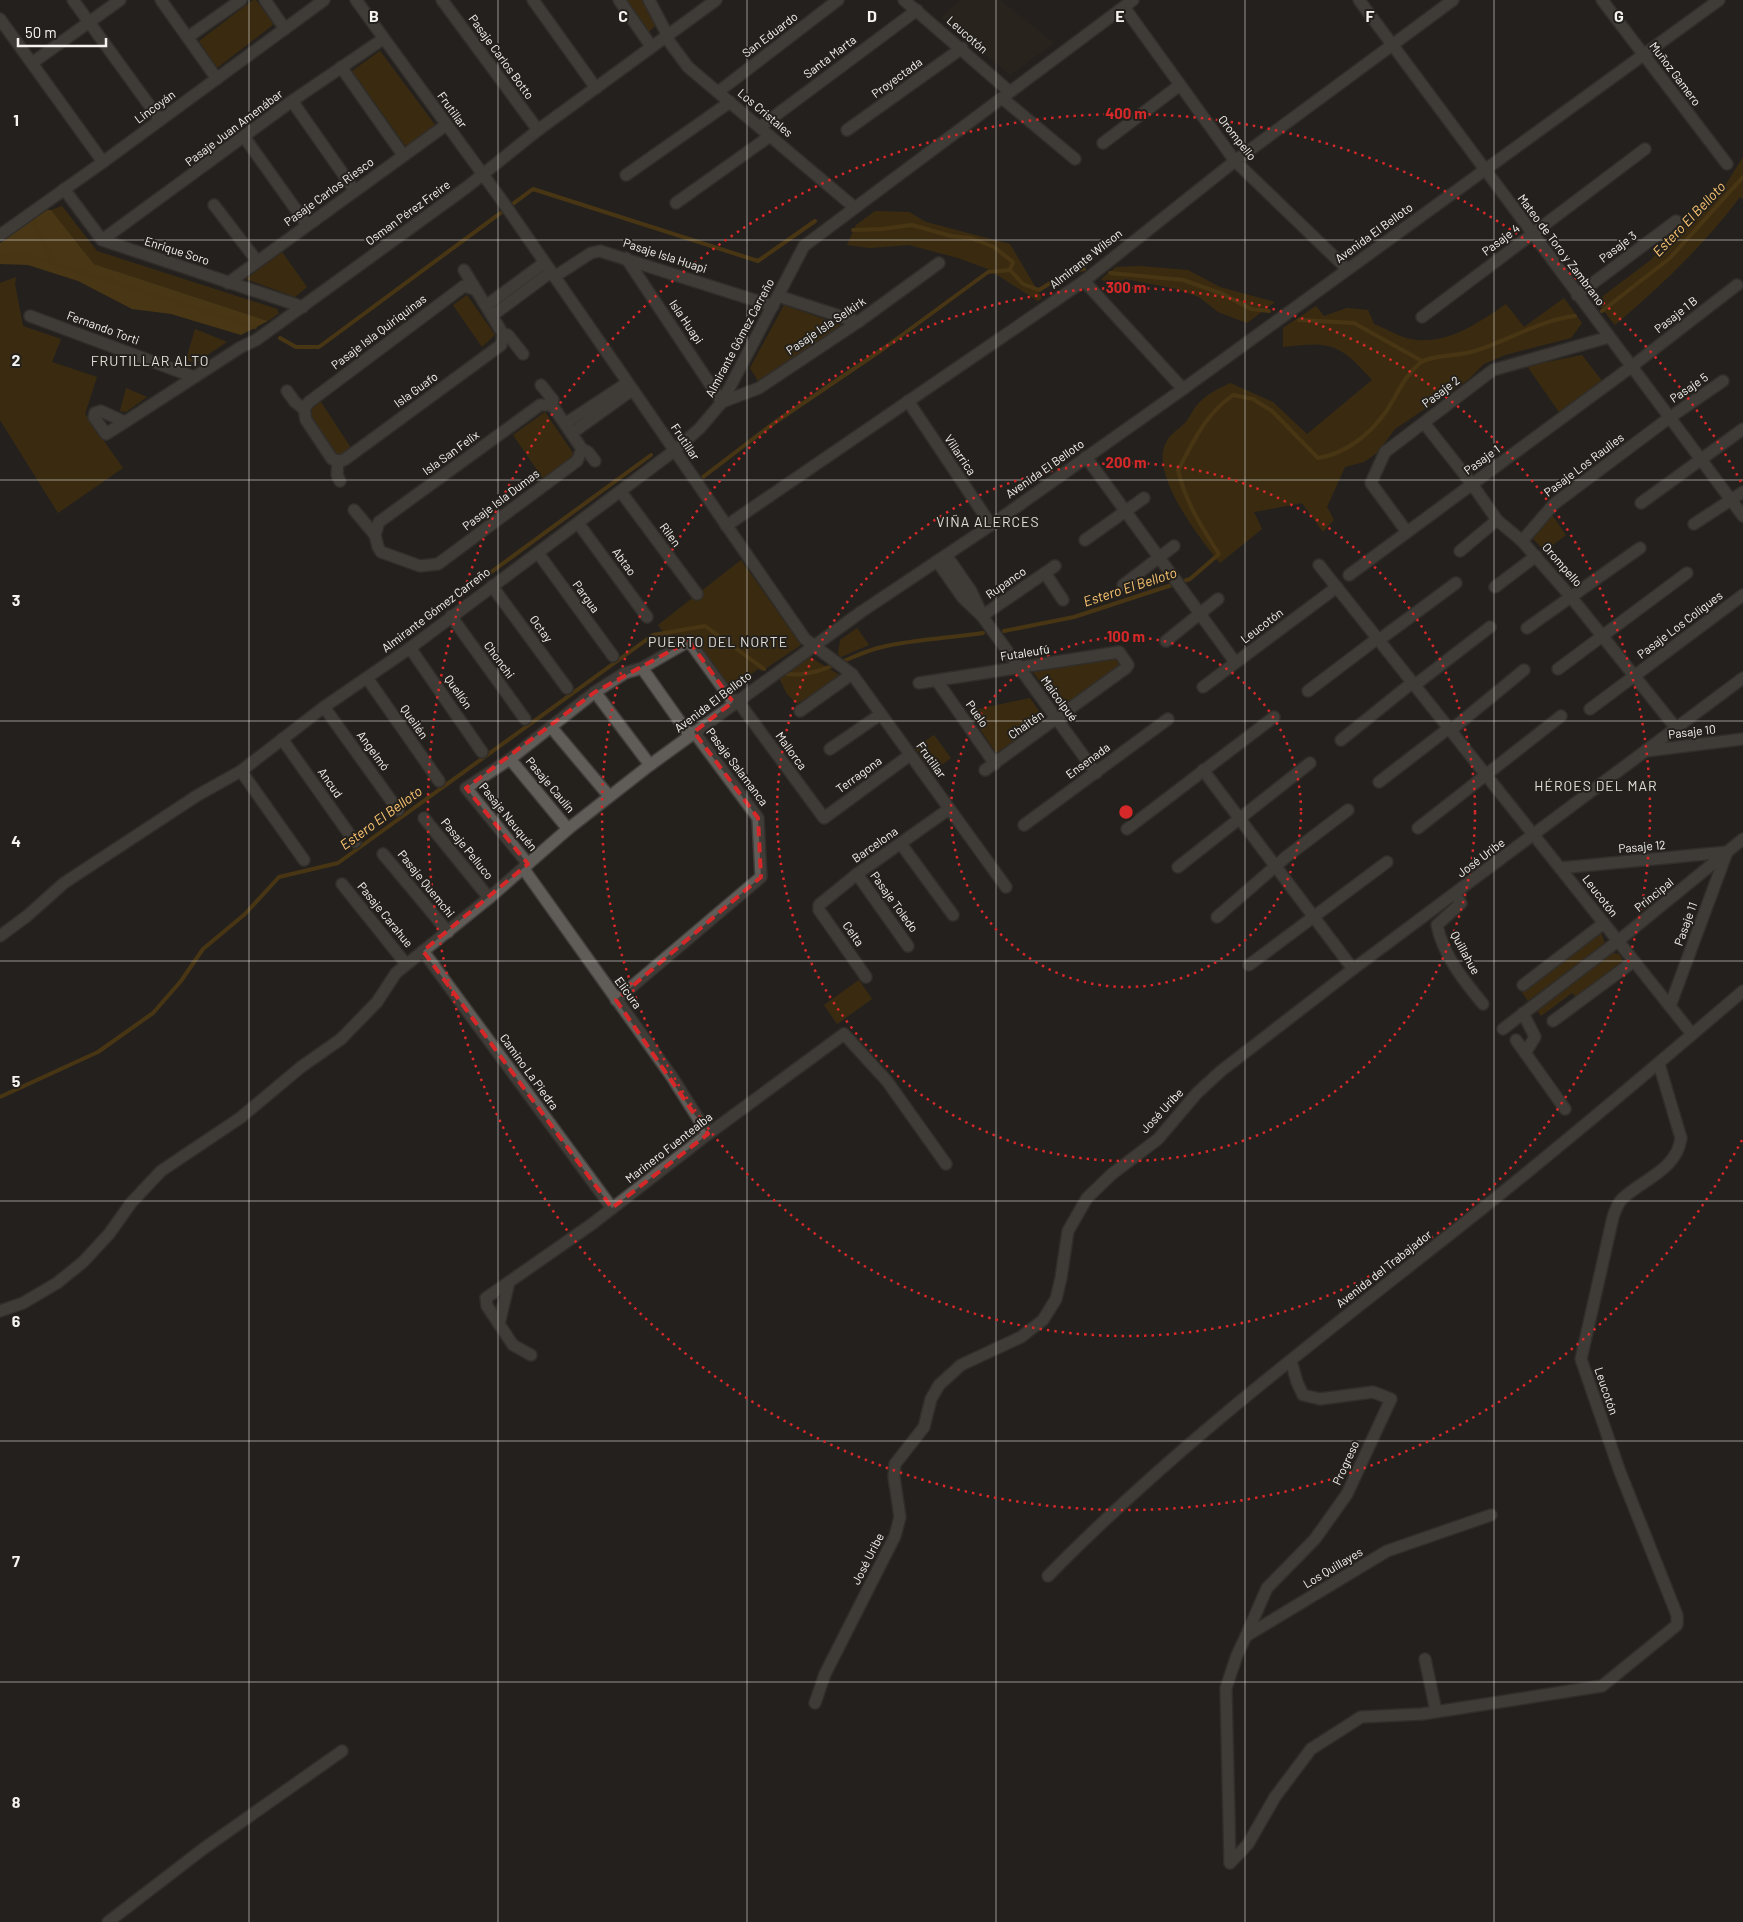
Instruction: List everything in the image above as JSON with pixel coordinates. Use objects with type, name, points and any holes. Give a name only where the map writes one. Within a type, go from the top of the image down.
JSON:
[{"type":"street","points":[[73,0],[160,120]]},
{"type":"street","points":[[32,63],[120,0]]},
{"type":"street","points":[[161,0],[217,79]]},
{"type":"street","points":[[188,37],[241,0]]},
{"type":"street","points":[[265,0],[285,29]]},
{"type":"street","name":"Lincoyán","points":[[0,235],[324,0]]},
{"type":"street","name":"Frutillar","points":[[356,0],[482,173],[805,639],[852,674],[1006,887]]},
{"type":"street","name":"Pasaje Carlos Botto","points":[[442,0],[538,130]]},
{"type":"street","points":[[533,0],[596,88]]},
{"type":"street","points":[[619,0],[651,46]]},
{"type":"street","name":"Los Cristales","points":[[649,0],[666,35],[688,67],[854,206]]},
{"type":"street","name":"Osman Pérez Freire","points":[[125,422],[98,411],[94,417],[106,434],[125,422],[241,346],[256,340],[467,187],[482,173],[538,130],[716,0]]},
{"type":"street","name":"San Eduardo","points":[[718,92],[838,0]]},
{"type":"street","name":"Leucotón","points":[[904,0],[962,48],[1006,95],[1075,159]]},
{"type":"street","name":"Mateo de Toro y Zambrano","points":[[1358,0],[1743,516]]},
{"type":"street","name":"Almirante Wilson","points":[[726,526],[1084,281],[1235,161],[1453,0]]},
{"type":"street","name":"Muñoz Gamero","points":[[1602,0],[1726,164]]},
{"type":"street","name":"Avenida El Belloto","points":[[0,1311],[23,1303],[57,1284],[83,1262],[109,1234],[131,1203],[161,1171],[240,1118],[301,1067],[341,1039],[377,1002],[396,973],[489,898],[609,796],[735,701],[1183,389],[1719,0]]},
{"type":"street","name":"Orompello","points":[[1129,3],[1180,85],[1235,161],[1348,269]]},
{"type":"street","name":"Almirante Gómez Carreño","points":[[0,936],[28,916],[64,883],[198,795],[241,771],[324,707],[410,648],[674,451],[700,428],[722,402],[804,246],[854,206],[1129,3]]},
{"type":"street","name":"Santa Marta","points":[[760,127],[917,10]]},
{"type":"street","points":[[0,19],[103,162]]},
{"type":"street","name":"Pasaje Juan Amenábar","points":[[102,240],[244,138],[292,101],[383,39]]},
{"type":"street","name":"Proyectada","points":[[847,130],[962,48]]},
{"type":"street","points":[[341,67],[403,155]]},
{"type":"street","points":[[1103,143],[1180,85]]},
{"type":"street","points":[[292,101],[356,190]]},
{"type":"street","points":[[626,175],[730,102]]},
{"type":"street","name":"Pasaje Carlos Riesco","points":[[228,283],[446,125]]},
{"type":"street","points":[[676,203],[770,136]]},
{"type":"street","points":[[244,138],[306,225]]},
{"type":"street","name":"Pasaje 4","points":[[1422,317],[1645,150]]},
{"type":"street","points":[[64,189],[102,240]]},
{"type":"street","points":[[214,205],[256,261]]},
{"type":"street","name":"Pasaje 3","points":[[1577,295],[1676,221]]},
{"type":"street","name":"Enrique Soro","points":[[102,240],[228,283],[303,306]]},
{"type":"street","name":"Pasaje Isla Huapi","points":[[490,310],[550,271],[590,253],[609,253],[775,301],[858,322]]},
{"type":"street","name":"Isla Huapi","points":[[626,258],[722,402]]},
{"type":"street","name":"Pasaje Isla Selkirk","points":[[722,402],[759,388],[858,322],[939,263]]},
{"type":"street","points":[[464,270],[474,284],[474,290],[490,310],[503,334],[508,335],[523,354]]},
{"type":"street","points":[[1084,281],[1183,389]]},
{"type":"street","name":"Pasaje 1 B","points":[[1631,367],[1738,285]]},
{"type":"street","name":"Pasaje Isla Quiriquinas","points":[[304,409],[309,402],[464,286],[474,290]]},
{"type":"street","name":"Fernando Torti","points":[[30,316],[194,377]]},
{"type":"street","name":"Isla Guafo","points":[[338,461],[344,460],[501,345],[503,334]]},
{"type":"street","name":"Pasaje 2","points":[[1407,532],[1371,483],[1384,452],[1493,370],[1609,337]]},
{"type":"street","name":"Pasaje 1","points":[[1350,575],[1631,367]]},
{"type":"street","name":"Pasaje 5","points":[[1669,418],[1723,381]]},
{"type":"street","points":[[541,384],[553,400],[552,405],[582,449],[588,452],[595,461]]},
{"type":"street","points":[[569,428],[630,387]]},
{"type":"street","points":[[287,391],[295,402],[304,409],[306,420],[332,459],[338,461],[337,475],[340,481]]},
{"type":"street","name":"Villarrica","points":[[908,401],[991,524]]},
{"type":"street","name":"Isla San Felix","points":[[375,535],[379,522],[540,406],[552,405]]},
{"type":"street","name":"Pasaje Los Raulies","points":[[1522,541],[1554,504],[1669,418]]},
{"type":"street","name":"Orompello","points":[[1424,422],[1497,520],[1522,541],[1536,556],[1676,728]]},
{"type":"street","points":[[1641,502],[1743,428]]},
{"type":"street","name":"Pasaje Isla Dumas","points":[[375,535],[378,547],[382,552],[429,567],[438,564],[577,460],[582,449]]},
{"type":"street","points":[[1086,457],[1235,662]]},
{"type":"street","name":"Rilen","points":[[621,492],[697,594]]},
{"type":"street","points":[[1694,524],[1743,492]]},
{"type":"street","points":[[1084,540],[1144,498]]},
{"type":"street","points":[[354,510],[375,535]]},
{"type":"street","points":[[1460,551],[1497,520]]},
{"type":"street","name":"Abtao","points":[[578,523],[647,616]]},
{"type":"street","points":[[1123,585],[1174,546]]},
{"type":"street","points":[[1527,628],[1640,548]]},
{"type":"street","name":"Pargua","points":[[538,553],[613,656]]},
{"type":"street","points":[[1495,587],[1536,556]]},
{"type":"street","name":"Maicolpué","points":[[942,558],[971,590],[982,616],[1096,773]]},
{"type":"street","name":"Leucotón","points":[[1319,565],[1692,1034]]},
{"type":"street","name":"Rupanco","points":[[982,616],[1055,566]]},
{"type":"street","name":"Rupanco","points":[[1045,573],[1063,600]]},
{"type":"street","points":[[1558,669],[1687,574]]},
{"type":"street","points":[[1308,691],[1456,582]]},
{"type":"street","name":"Octay","points":[[492,586],[567,688]]},
{"type":"street","name":"Leucotón","points":[[1203,687],[1337,587]]},
{"type":"street","name":"Pasaje Los Coligues","points":[[1590,709],[1743,596]]},
{"type":"street","points":[[1166,641],[1218,599]]},
{"type":"street","name":"Chonchi","points":[[451,616],[525,719]]},
{"type":"street","points":[[1341,740],[1490,627]]},
{"type":"street","name":"Mallorca","points":[[642,668],[689,641],[824,818]]},
{"type":"street","name":"Quellón","points":[[410,648],[482,752]]},
{"type":"street","name":"Futaleufú","points":[[919,683],[1118,652],[1128,665]]},
{"type":"street","name":"Chaitén","points":[[990,767],[1057,720],[1128,665]]},
{"type":"street","points":[[510,759],[595,692],[625,673],[642,668]]},
{"type":"street","name":"Pasaje Salamanca","points":[[616,1000],[761,877],[758,818],[642,668]]},
{"type":"street","points":[[1379,782],[1524,670]]},
{"type":"street","points":[[800,711],[852,674]]},
{"type":"street","name":"Queilén","points":[[367,678],[439,782]]},
{"type":"street","name":"José Uribe","points":[[816,1703],[825,1674],[896,1536],[900,1517],[894,1477],[895,1464],[924,1427],[931,1399],[939,1385],[961,1365],[1022,1336],[1043,1320],[1056,1299],[1068,1231],[1088,1198],[1112,1174],[1158,1139],[1197,1093],[1221,1071],[1353,969],[1455,895],[1743,678]]},
{"type":"street","name":"Puelo","points":[[937,681],[990,767]]},
{"type":"street","points":[[595,692],[650,765]]},
{"type":"street","name":"Angelmó","points":[[324,707],[398,810]]},
{"type":"street","points":[[830,749],[881,714]]},
{"type":"street","points":[[1127,829],[1274,716]]},
{"type":"street","points":[[1418,828],[1561,716]]},
{"type":"street","name":"Ensenada","points":[[1024,824],[1168,719]]},
{"type":"street","points":[[551,727],[609,796]]},
{"type":"street","name":"Ancud","points":[[282,739],[355,842]]},
{"type":"street","name":"Pasaje 10","points":[[1645,751],[1743,739]]},
{"type":"street","name":"Terragona","points":[[824,818],[910,755]]},
{"type":"street","name":"Pasaje Neuquén","points":[[510,759],[466,788],[526,866]]},
{"type":"street","name":"Pasaje Caulín","points":[[510,759],[568,829]]},
{"type":"street","points":[[1178,867],[1310,762]]},
{"type":"street","points":[[1203,770],[1312,918],[1353,969]]},
{"type":"street","points":[[241,771],[304,860]]},
{"type":"street","name":"Barcelona","points":[[818,906],[857,874],[949,809]]},
{"type":"street","points":[[1217,917],[1348,810]]},
{"type":"street","name":"Pasaje Pelluco","points":[[424,818],[489,898]]},
{"type":"street","name":"Principal","points":[[1503,1028],[1618,941],[1743,839]]},
{"type":"street","points":[[901,844],[953,916]]},
{"type":"street","name":"Pasaje 12","points":[[1560,868],[1727,852]]},
{"type":"street","name":"Pasaje 11","points":[[1670,1006],[1727,852]]},
{"type":"street","name":"Pasaje Quemchi","points":[[383,854],[448,932]]},
{"type":"street","points":[[1249,965],[1387,862]]},
{"type":"street","name":"Elicura","points":[[526,866],[616,1000],[672,1077],[708,1134]]},
{"type":"street","name":"Pasaje Toledo","points":[[857,874],[908,946]]},
{"type":"street","name":"Pasaje Carahue","points":[[342,884],[406,964]]},
{"type":"street","name":"Quillahue","points":[[1455,895],[1461,903],[1437,925],[1439,934],[1464,982],[1483,1004]]},
{"type":"street","name":"Celta","points":[[818,906],[866,977]]},
{"type":"street","points":[[1523,985],[1604,923]]},
{"type":"street","name":"Camino La Piedra","points":[[423,952],[612,1208]]},
{"type":"street","points":[[1552,1021],[1634,961]]},
{"type":"street","name":"Avenida del Trabajador","points":[[1048,1576],[1093,1529],[1291,1361],[1659,1064],[1743,991]]},
{"type":"street","points":[[1525,1053],[1535,1037],[1528,1010]]},
{"type":"street","name":"Marinero Fuentealba","points":[[531,1355],[513,1345],[487,1306],[486,1298],[612,1208],[708,1134],[844,1034],[887,1081],[946,1164]]},
{"type":"street","points":[[1516,1040],[1565,1108]]},
{"type":"street","name":"Leucotón","points":[[1436,1711],[1602,1686],[1677,1625],[1677,1615],[1620,1472],[1581,1360],[1613,1217],[1620,1200],[1673,1161],[1680,1149],[1681,1138],[1659,1064]]},
{"type":"street","points":[[499,1324],[509,1282]]},
{"type":"street","name":"Progreso","points":[[1246,1636],[1267,1588],[1315,1539],[1347,1494],[1391,1399],[1373,1392],[1320,1399],[1303,1395],[1291,1361]]},
{"type":"street","name":"Los Quillayes","points":[[1246,1636],[1387,1551],[1491,1515]]},
{"type":"street","points":[[1246,1636],[1237,1655],[1226,1688],[1230,1863],[1248,1844],[1275,1797],[1311,1749],[1361,1717],[1436,1711],[1425,1659]]},
{"type":"street","points":[[108,1922],[203,1849],[342,1751]]},
{"type":"highlighted area","points":[[689,641],[733,702],[694,732],[758,818],[761,877],[616,1000],[708,1134],[612,1208],[423,951],[528,864],[466,788],[595,692]]},
{"type":"shaded area","points":[[253,0],[256,0],[274,24],[217,68],[199,41]]},
{"type":"shaded area","points":[[625,0],[643,0],[656,25],[648,33]]},
{"type":"shaded area","points":[[960,0],[1000,0],[1054,43],[1010,75],[941,17]]},
{"type":"shaded area","points":[[380,51],[436,126],[407,148],[352,71]]},
{"type":"shaded area","points":[[1743,157],[1743,199],[1740,197],[1712,232],[1681,264],[1615,325],[1600,306],[1603,296],[1652,259],[1676,229],[1723,189]]},
{"type":"shaded area","points":[[62,206],[97,251],[277,309],[279,313],[268,321],[94,264],[51,210]]},
{"type":"shaded area","points":[[41,210],[51,210],[94,264],[268,321],[241,335],[171,314],[132,309],[78,281],[28,265],[0,264],[0,243]]},
{"type":"shaded area","points":[[875,211],[909,212],[926,222],[1010,244],[1042,298],[1038,301],[988,269],[958,258],[909,245],[870,248],[847,245],[856,225]]},
{"type":"shaded area","points":[[282,252],[307,287],[295,297],[246,279]]},
{"type":"shaded area","points":[[1139,266],[1188,270],[1220,287],[1275,302],[1247,323],[1218,312],[1199,297],[1177,289],[1125,279],[1112,287],[1101,279],[1116,267]]},
{"type":"shaded area","points":[[16,277],[15,284],[23,326],[61,339],[52,362],[97,377],[85,414],[123,468],[58,513],[0,420],[0,283]]},
{"type":"shaded area","points":[[467,295],[495,335],[482,347],[453,305]]},
{"type":"shaded area","points":[[1564,298],[1582,323],[1571,338],[1505,355],[1484,364],[1468,380],[1395,429],[1377,453],[1364,462],[1345,467],[1327,507],[1334,520],[1323,532],[1302,503],[1254,512],[1262,529],[1220,563],[1201,539],[1171,490],[1165,473],[1163,458],[1165,445],[1171,435],[1185,423],[1198,404],[1217,390],[1230,383],[1273,402],[1307,434],[1372,380],[1351,359],[1334,348],[1324,345],[1283,347],[1283,328],[1316,306],[1324,316],[1347,308],[1368,310],[1374,324],[1402,337],[1433,340],[1459,332],[1506,304],[1524,327]]},
{"type":"shaded area","points":[[784,305],[843,326],[758,381],[750,368]]},
{"type":"shaded area","points":[[195,329],[227,342],[195,363],[186,360]]},
{"type":"shaded area","points":[[1582,355],[1602,381],[1559,412],[1527,366]]},
{"type":"shaded area","points":[[126,388],[147,397],[126,412],[120,411]]},
{"type":"shaded area","points":[[319,399],[351,448],[341,456],[335,455],[308,411]]},
{"type":"shaded area","points":[[545,412],[575,456],[544,480],[513,435]]},
{"type":"shaded area","points":[[1552,515],[1566,535],[1545,551],[1533,539]]},
{"type":"shaded area","points":[[741,560],[801,645],[762,671],[758,669],[733,688],[729,686],[690,634],[673,645],[658,625]]},
{"type":"shaded area","points":[[857,628],[869,645],[841,657],[838,654],[840,640]]},
{"type":"shaded area","points":[[810,657],[841,676],[797,704],[787,694],[779,678]]},
{"type":"shaded area","points":[[1116,658],[1121,662],[1120,667],[1060,709],[1033,672]]},
{"type":"shaded area","points":[[1030,698],[1045,720],[996,753],[968,711]]},
{"type":"shaded area","points":[[934,735],[951,758],[932,772],[915,748]]},
{"type":"shaded area","points":[[1596,933],[1601,933],[1605,943],[1528,1001],[1521,991]]},
{"type":"shaded area","points":[[1612,953],[1619,954],[1623,961],[1576,997],[1572,993],[1541,1016],[1536,1009]]},
{"type":"shaded area","points":[[859,980],[872,999],[837,1024],[824,1005]]},
{"type":"waterway","name":"Estero El Belloto","points":[[1602,311],[1670,258],[1743,177]]},
{"type":"waterway","points":[[280,338],[296,347],[319,347],[533,189],[758,261],[815,221]]},
{"type":"waterway","points":[[34,222],[52,263]]},
{"type":"waterway","points":[[853,230],[912,225],[951,236],[971,238],[994,247],[1013,262],[1010,270],[1023,284],[1039,290],[1068,272],[1084,269]]},
{"type":"waterway","points":[[0,256],[34,257],[255,327]]},
{"type":"waterway","points":[[703,477],[774,423],[883,349],[988,272],[1010,270]]},
{"type":"waterway","points":[[1110,273],[1183,280],[1223,294],[1251,309],[1269,311]]},
{"type":"waterway","name":"Estero El Belloto","points":[[1004,631],[1074,617],[1190,579],[1219,554],[1200,524],[1185,493],[1178,470],[1207,420],[1233,395],[1253,399],[1272,411],[1318,458],[1328,456],[1347,448],[1372,429],[1385,413],[1409,374],[1424,360],[1471,352],[1548,322],[1575,316]]},
{"type":"waterway","points":[[1299,320],[1354,323],[1422,361]]},
{"type":"waterway","points":[[468,589],[651,455]]},
{"type":"waterway","name":"Estero El Belloto","points":[[0,1097],[98,1052],[153,1013],[181,981],[203,949],[245,914],[279,877],[338,863],[653,635],[705,626],[764,669]]},
{"type":"waterway","name":"Estero El Belloto","points":[[787,674],[800,674],[824,669],[870,650],[894,644],[983,633]]},
{"type":"district","name":"FRUTILLAR ALTO","points":[[150,361]]},
{"type":"district","name":"VIÑA ALERCES","points":[[988,522]]},
{"type":"district","name":"PUERTO DEL NORTE","points":[[718,642]]},
{"type":"district","name":"HÉROES DEL MAR","points":[[1596,786]]}]
